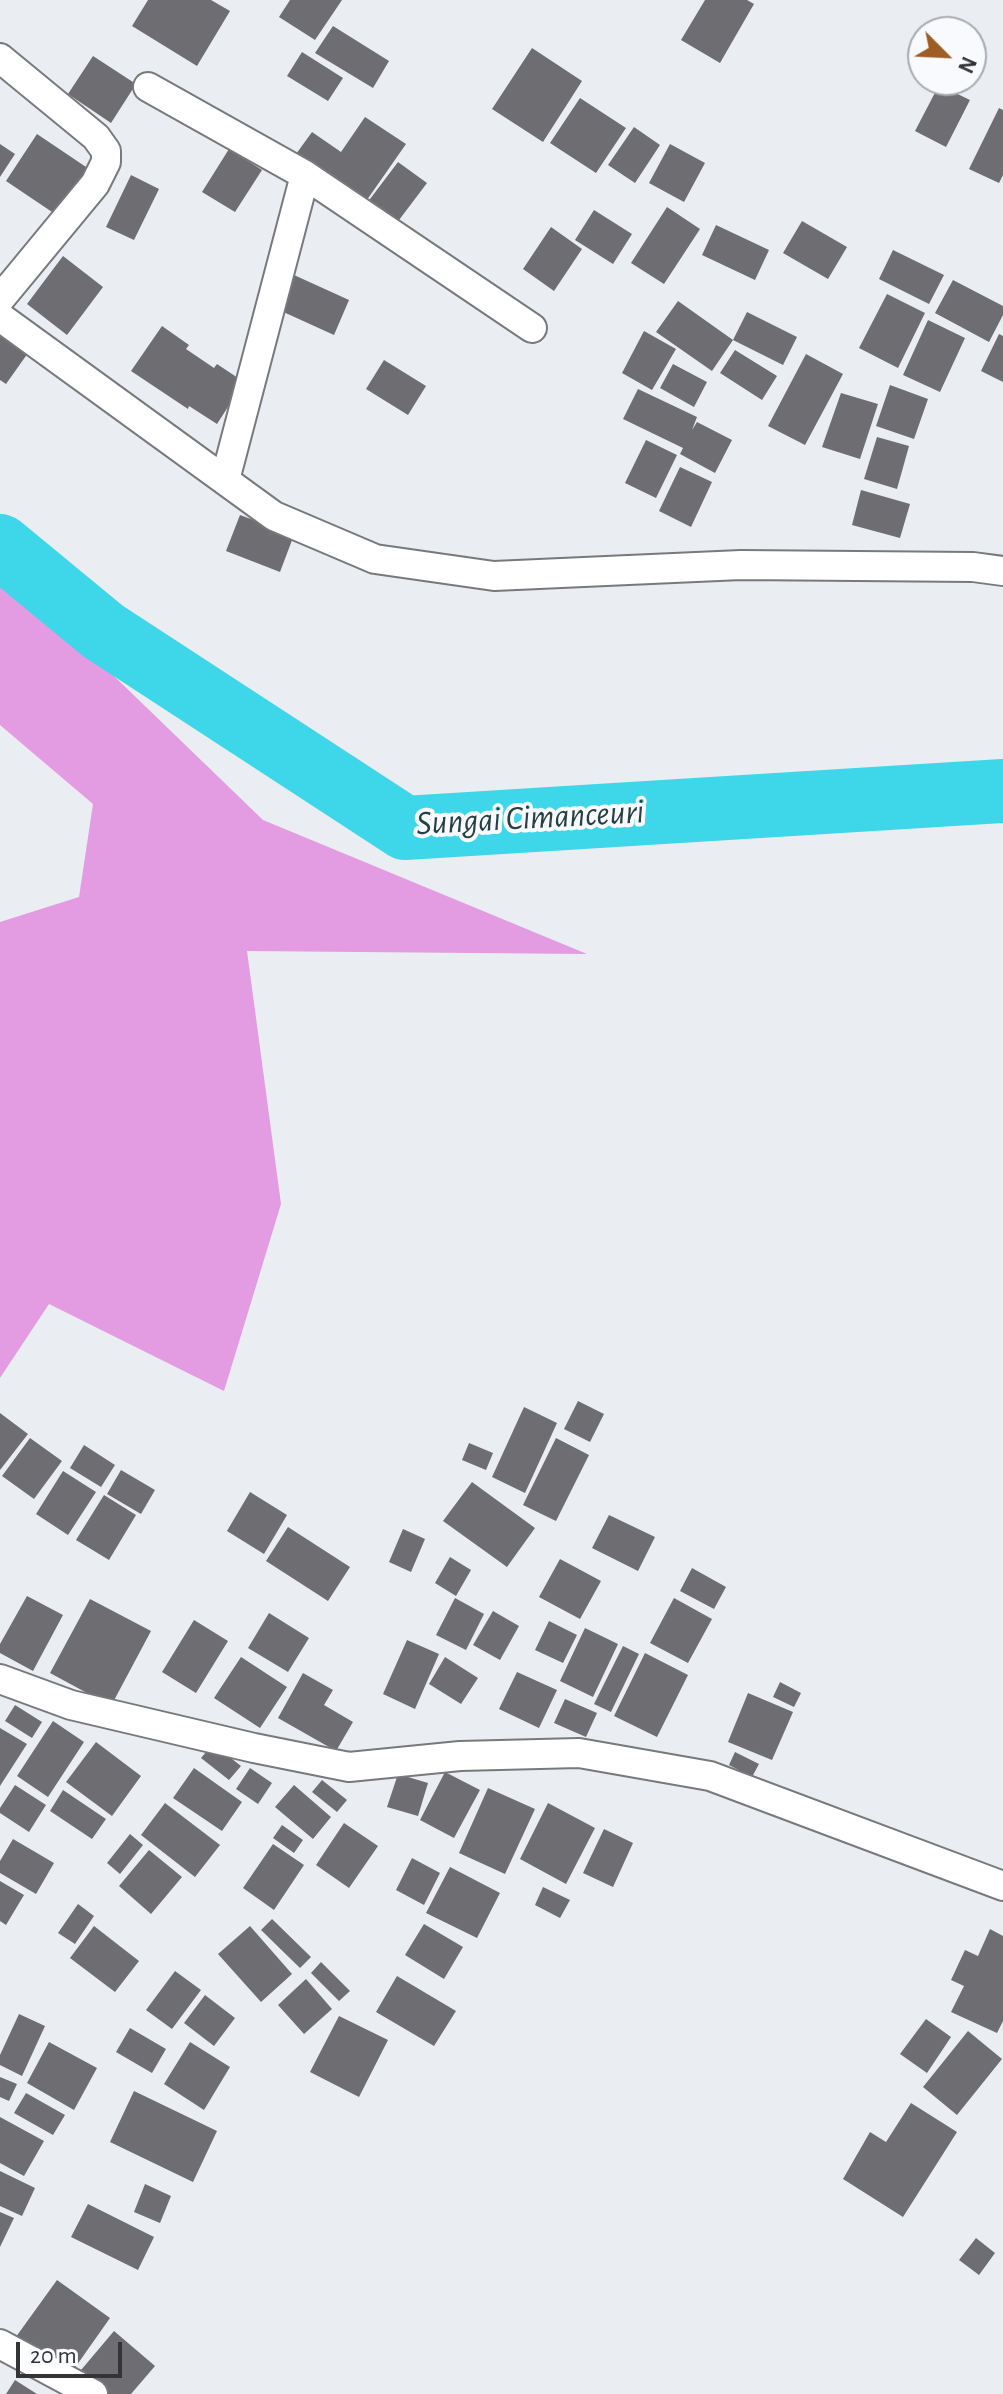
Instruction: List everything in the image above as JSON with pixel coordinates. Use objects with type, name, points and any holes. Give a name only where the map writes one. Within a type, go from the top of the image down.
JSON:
[{"type":"street","points":[[0,58],[96,137],[106,151],[106,162],[95,184],[0,299]]},
{"type":"street","points":[[148,87],[305,175],[532,328]]},
{"type":"street","points":[[225,480],[305,175]]},
{"type":"street","points":[[0,317],[274,516],[375,559],[494,576],[741,565],[973,567],[1003,571]]},
{"type":"street","points":[[0,1679],[71,1705],[349,1767],[460,1756],[579,1753],[710,1776],[1003,1886]]},
{"type":"street","points":[[0,2344],[93,2394]]},
{"type":"shaded area","points":[[0,566],[263,820],[587,954],[247,951],[281,1204],[224,1391],[49,1304],[0,1378],[0,922],[79,897],[93,804],[0,725]]},
{"type":"building","points":[[148,0],[211,0],[230,11],[197,66],[132,26]]},
{"type":"building","points":[[290,0],[342,0],[315,40],[279,17]]},
{"type":"building","points":[[705,0],[747,0],[754,4],[720,63],[681,40]]},
{"type":"building","points":[[333,26],[389,61],[373,88],[315,53]]},
{"type":"building","points":[[532,48],[582,81],[543,142],[492,109]]},
{"type":"building","points":[[302,52],[343,78],[328,101],[287,76]]},
{"type":"building","points":[[93,56],[136,84],[111,123],[68,94]]},
{"type":"building","points":[[933,96],[962,96],[970,100],[946,147],[915,131]]},
{"type":"building","points":[[580,98],[626,128],[596,173],[550,143]]},
{"type":"building","points":[[999,108],[1003,110],[1003,175],[999,183],[969,169]]},
{"type":"building","points":[[365,117],[406,144],[362,207],[291,161],[312,132],[341,152]]},
{"type":"building","points":[[634,127],[660,145],[635,183],[608,165]]},
{"type":"building","points":[[37,134],[89,169],[58,216],[6,181]]},
{"type":"building","points":[[0,144],[15,154],[0,177]]},
{"type":"building","points":[[670,144],[705,163],[684,202],[649,183]]},
{"type":"building","points":[[229,149],[262,170],[235,212],[202,192]]},
{"type":"building","points":[[398,162],[427,183],[396,224],[367,203]]},
{"type":"building","points":[[131,175],[159,189],[134,240],[106,227]]},
{"type":"building","points":[[667,207],[700,229],[664,284],[631,263]]},
{"type":"building","points":[[594,210],[632,234],[613,264],[575,240]]},
{"type":"building","points":[[802,221],[847,247],[828,279],[783,253]]},
{"type":"building","points":[[716,225],[769,250],[755,280],[702,255]]},
{"type":"building","points":[[551,227],[582,249],[554,291],[523,269]]},
{"type":"building","points":[[893,250],[944,275],[929,304],[879,279]]},
{"type":"building","points":[[63,256],[103,287],[67,335],[27,304]]},
{"type":"building","points":[[294,275],[349,300],[334,335],[279,310]]},
{"type":"building","points":[[953,280],[1003,306],[1003,315],[989,342],[935,313]]},
{"type":"building","points":[[887,294],[925,313],[898,368],[859,348]]},
{"type":"building","points":[[678,301],[733,340],[712,371],[656,332]]},
{"type":"building","points":[[747,312],[797,337],[783,365],[733,340]]},
{"type":"building","points":[[928,320],[965,338],[940,392],[903,375]]},
{"type":"building","points":[[162,326],[189,345],[186,349],[214,368],[217,364],[244,382],[217,424],[189,406],[188,409],[131,371]]},
{"type":"building","points":[[644,331],[676,349],[652,390],[622,373]]},
{"type":"building","points":[[0,332],[28,353],[6,384],[0,380]]},
{"type":"building","points":[[999,334],[1003,336],[1003,382],[981,371]]},
{"type":"building","points":[[735,350],[777,376],[762,400],[720,373]]},
{"type":"building","points":[[806,354],[843,374],[805,445],[768,426]]},
{"type":"building","points":[[384,360],[426,386],[408,415],[366,389]]},
{"type":"building","points":[[673,364],[707,382],[694,407],[660,388]]},
{"type":"building","points":[[890,385],[928,399],[914,439],[876,426]]},
{"type":"building","points":[[638,389],[697,417],[692,430],[697,422],[732,440],[715,473],[680,454],[683,448],[623,419]]},
{"type":"building","points":[[841,393],[878,404],[860,459],[822,447]]},
{"type":"building","points":[[877,437],[909,446],[897,489],[864,479]]},
{"type":"building","points":[[646,440],[677,455],[656,498],[625,483]]},
{"type":"building","points":[[680,467],[712,482],[691,527],[659,511]]},
{"type":"building","points":[[861,490],[910,504],[900,538],[852,525]]},
{"type":"building","points":[[240,515],[294,535],[280,572],[226,551]]},
{"type":"building","points":[[578,1401],[604,1414],[590,1442],[564,1429]]},
{"type":"building","points":[[524,1407],[557,1423],[525,1493],[492,1477]]},
{"type":"building","points":[[0,1413],[28,1434],[0,1470]]},
{"type":"building","points":[[30,1438],[62,1461],[34,1499],[2,1476]]},
{"type":"building","points":[[556,1438],[589,1455],[556,1521],[523,1505]]},
{"type":"building","points":[[469,1443],[493,1453],[486,1470],[462,1460]]},
{"type":"building","points":[[84,1445],[115,1465],[101,1487],[70,1468]]},
{"type":"building","points":[[121,1470],[155,1490],[141,1514],[107,1494]]},
{"type":"building","points":[[63,1471],[96,1492],[68,1535],[36,1514]]},
{"type":"building","points":[[472,1482],[535,1528],[507,1567],[443,1521]]},
{"type":"building","points":[[250,1492],[287,1515],[264,1554],[227,1531]]},
{"type":"building","points":[[104,1495],[136,1515],[109,1560],[76,1540]]},
{"type":"building","points":[[609,1515],[655,1537],[638,1571],[592,1548]]},
{"type":"building","points":[[288,1527],[350,1567],[328,1601],[266,1561]]},
{"type":"building","points":[[403,1529],[425,1539],[411,1572],[389,1562]]},
{"type":"building","points":[[450,1557],[471,1570],[456,1596],[435,1583]]},
{"type":"building","points":[[560,1559],[601,1581],[580,1619],[539,1597]]},
{"type":"building","points":[[692,1568],[726,1587],[714,1609],[680,1591]]},
{"type":"building","points":[[27,1596],[63,1615],[33,1671],[0,1653],[0,1644]]},
{"type":"building","points":[[455,1598],[484,1614],[466,1650],[436,1635]]},
{"type":"building","points":[[674,1598],[712,1619],[688,1663],[650,1643]]},
{"type":"building","points":[[90,1599],[151,1631],[111,1706],[50,1673]]},
{"type":"building","points":[[493,1611],[519,1626],[500,1660],[473,1645]]},
{"type":"building","points":[[269,1613],[309,1638],[288,1672],[248,1648]]},
{"type":"building","points":[[194,1620],[228,1641],[196,1693],[162,1672]]},
{"type":"building","points":[[549,1621],[577,1635],[563,1663],[535,1650]]},
{"type":"building","points":[[585,1628],[618,1644],[593,1697],[560,1681]]},
{"type":"building","points":[[407,1640],[439,1654],[415,1709],[383,1694]]},
{"type":"building","points":[[623,1646],[639,1654],[611,1712],[594,1704]]},
{"type":"building","points":[[645,1653],[688,1675],[657,1737],[614,1716]]},
{"type":"building","points":[[241,1657],[287,1687],[260,1728],[214,1698]]},
{"type":"building","points":[[445,1657],[478,1678],[461,1704],[429,1684]]},
{"type":"building","points":[[517,1672],[557,1690],[539,1728],[499,1709]]},
{"type":"building","points":[[303,1673],[333,1690],[324,1705],[353,1722],[336,1751],[278,1718]]},
{"type":"building","points":[[780,1682],[801,1693],[794,1707],[773,1697]]},
{"type":"building","points":[[748,1693],[793,1712],[772,1760],[728,1742]]},
{"type":"building","points":[[565,1699],[597,1713],[586,1737],[554,1723]]},
{"type":"building","points":[[15,1705],[42,1722],[32,1738],[5,1721]]},
{"type":"building","points":[[53,1721],[84,1742],[48,1797],[17,1776]]},
{"type":"building","points":[[0,1728],[27,1744],[0,1786]]},
{"type":"building","points":[[96,1742],[141,1776],[112,1816],[66,1782]]},
{"type":"building","points":[[213,1744],[241,1766],[229,1780],[201,1758]]},
{"type":"building","points":[[735,1752],[759,1764],[752,1777],[729,1765]]},
{"type":"building","points":[[194,1768],[242,1802],[222,1831],[173,1798]]},
{"type":"building","points":[[250,1768],[272,1783],[258,1804],[236,1789]]},
{"type":"building","points":[[445,1772],[480,1790],[454,1838],[420,1820]]},
{"type":"building","points":[[398,1774],[428,1783],[418,1816],[387,1807]]},
{"type":"building","points":[[322,1780],[347,1800],[337,1812],[312,1792]]},
{"type":"building","points":[[15,1785],[46,1805],[29,1832],[0,1813]]},
{"type":"building","points":[[294,1785],[331,1817],[313,1839],[275,1807]]},
{"type":"building","points":[[488,1788],[535,1809],[505,1874],[459,1853]]},
{"type":"building","points":[[63,1790],[106,1819],[92,1839],[50,1811]]},
{"type":"building","points":[[165,1803],[220,1845],[195,1877],[141,1835]]},
{"type":"building","points":[[548,1803],[595,1828],[566,1884],[520,1859]]},
{"type":"building","points":[[344,1823],[378,1846],[349,1888],[316,1865]]},
{"type":"building","points":[[282,1825],[303,1840],[294,1853],[273,1838]]},
{"type":"building","points":[[604,1829],[633,1843],[613,1887],[583,1873]]},
{"type":"building","points":[[130,1834],[143,1845],[120,1874],[107,1863]]},
{"type":"building","points":[[13,1839],[54,1863],[36,1894],[0,1873],[0,1861]]},
{"type":"building","points":[[273,1844],[304,1865],[274,1910],[243,1888]]},
{"type":"building","points":[[149,1850],[182,1877],[151,1914],[119,1886]]},
{"type":"building","points":[[412,1858],[440,1873],[424,1905],[396,1890]]},
{"type":"building","points":[[450,1867],[500,1893],[477,1938],[426,1913]]},
{"type":"building","points":[[0,1881],[24,1895],[6,1925],[0,1921]]},
{"type":"building","points":[[543,1887],[570,1900],[560,1918],[535,1905]]},
{"type":"building","points":[[78,1904],[94,1916],[75,1944],[58,1933]]},
{"type":"building","points":[[272,1919],[311,1957],[300,1968],[261,1930]]},
{"type":"building","points":[[424,1924],[463,1947],[444,1979],[405,1955]]},
{"type":"building","points":[[94,1926],[139,1961],[115,1992],[70,1958]]},
{"type":"building","points":[[250,1926],[292,1974],[261,2002],[218,1954]]},
{"type":"building","points":[[990,1929],[1003,1936],[1003,2021],[997,2033],[951,2012],[964,1986],[951,1980],[965,1950],[978,1956]]},
{"type":"building","points":[[321,1962],[350,1991],[339,2001],[311,1973]]},
{"type":"building","points":[[175,1971],[201,1990],[172,2029],[146,2010]]},
{"type":"building","points":[[397,1976],[456,2011],[434,2046],[376,2012]]},
{"type":"building","points":[[306,1979],[332,2009],[304,2034],[278,2005]]},
{"type":"building","points":[[205,1995],[235,2018],[214,2046],[184,2023]]},
{"type":"building","points":[[19,2014],[45,2026],[22,2076],[0,2065],[0,2055]]},
{"type":"building","points":[[339,2016],[388,2040],[359,2097],[310,2072]]},
{"type":"building","points":[[926,2019],[951,2037],[927,2073],[900,2054]]},
{"type":"building","points":[[130,2028],[166,2049],[152,2073],[116,2052]]},
{"type":"building","points":[[968,2031],[1002,2059],[957,2115],[923,2087]]},
{"type":"building","points":[[49,2042],[97,2068],[74,2110],[27,2083]]},
{"type":"building","points":[[190,2042],[230,2067],[204,2110],[164,2084]]},
{"type":"building","points":[[0,2077],[17,2084],[9,2101],[0,2097]]},
{"type":"building","points":[[134,2091],[217,2131],[193,2182],[110,2142]]},
{"type":"building","points":[[26,2093],[65,2115],[53,2135],[14,2113]]},
{"type":"building","points":[[911,2103],[957,2132],[903,2217],[843,2179],[870,2132],[886,2142]]},
{"type":"building","points":[[0,2117],[44,2141],[24,2176],[0,2163]]},
{"type":"building","points":[[0,2171],[35,2188],[22,2216],[0,2206]]},
{"type":"building","points":[[145,2184],[171,2196],[160,2223],[134,2212]]},
{"type":"building","points":[[88,2204],[154,2237],[138,2270],[71,2237]]},
{"type":"building","points":[[0,2212],[14,2218],[0,2247]]},
{"type":"building","points":[[976,2238],[995,2253],[979,2275],[959,2260]]},
{"type":"building","points":[[57,2280],[110,2318],[67,2379],[13,2341]]},
{"type":"building","points":[[114,2331],[155,2366],[131,2394],[97,2394],[76,2376]]},
{"type":"building","points":[[15,2380],[37,2394],[6,2394]]},
{"type":"waterway","name":"Sungai Cimanceuri","points":[[0,546],[103,631],[405,828],[1003,791]]}]
